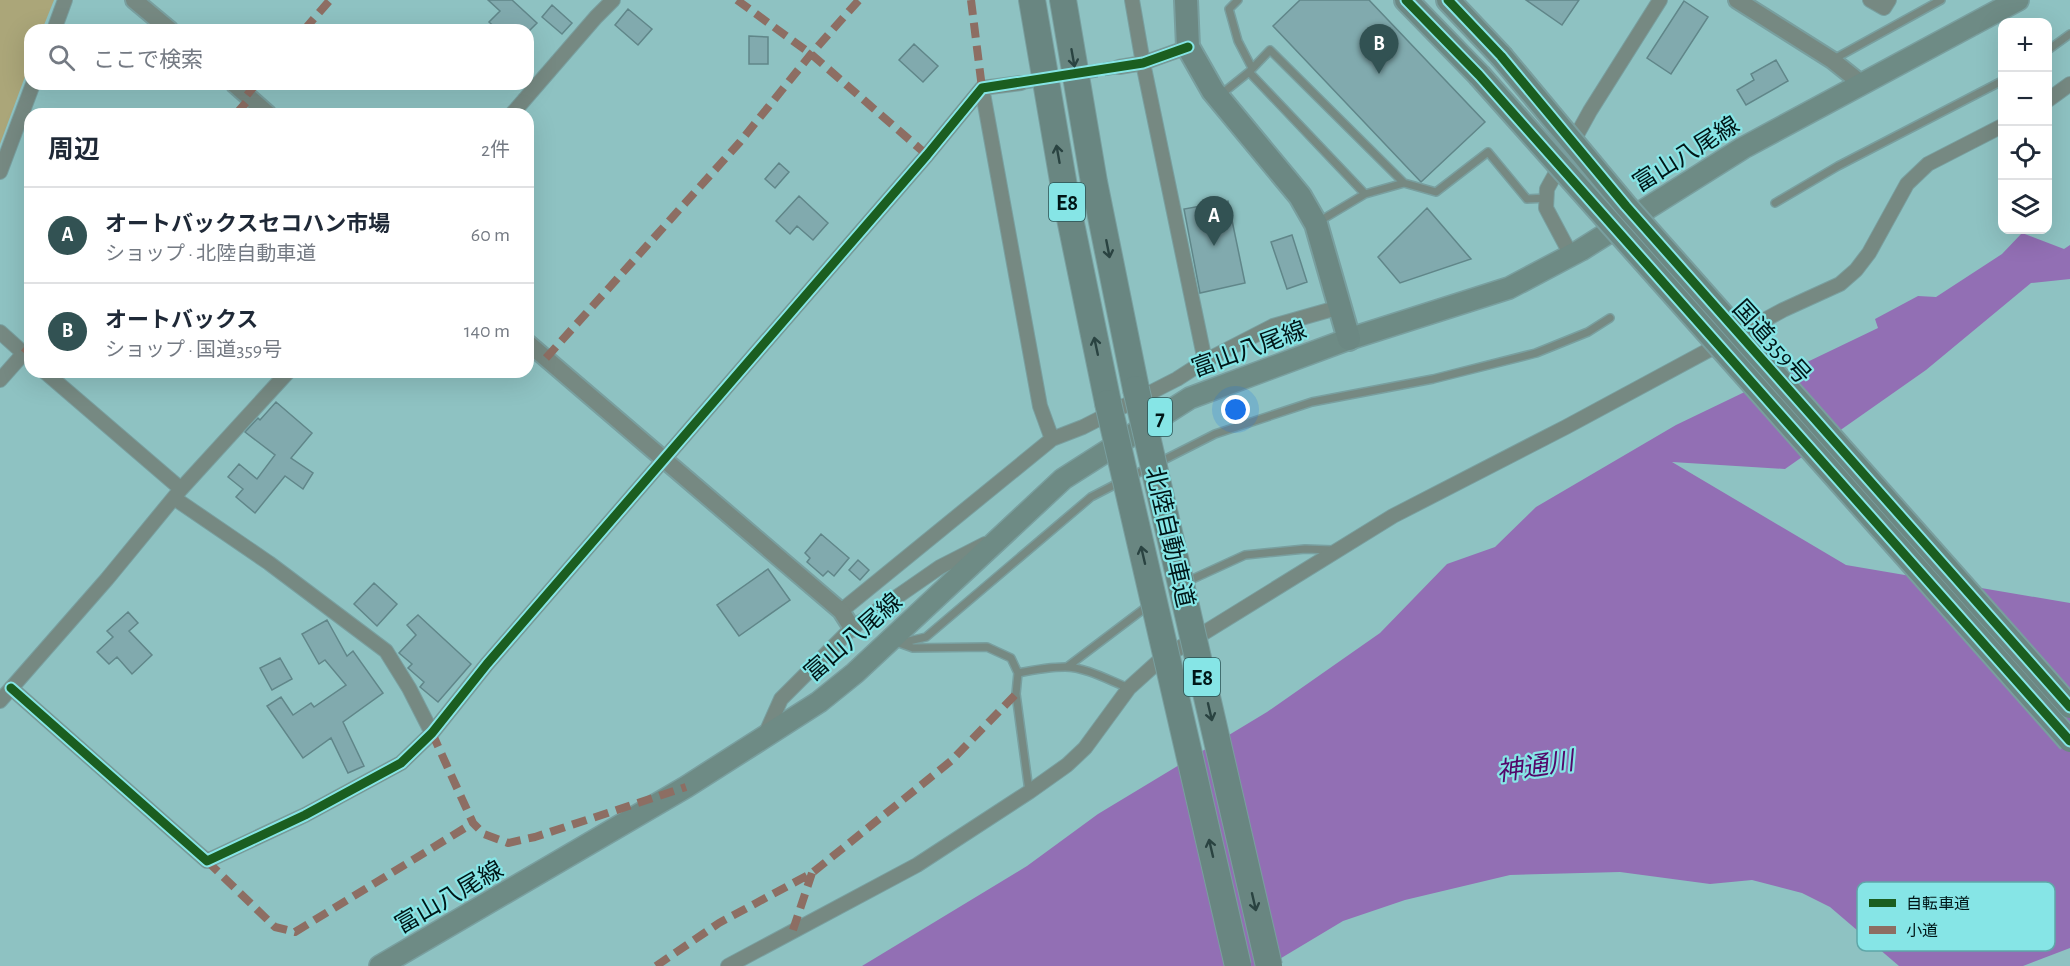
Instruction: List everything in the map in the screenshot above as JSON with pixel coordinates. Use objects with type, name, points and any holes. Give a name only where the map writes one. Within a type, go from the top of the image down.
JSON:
[{"type":"highway","name":"北陸自動車道","points":[[1032,0],[1067,204],[1108,403],[1238,966]]},
{"type":"highway","name":"北陸自動車道","points":[[1063,0],[1094,182],[1136,389],[1269,966]]},
{"type":"highway","points":[[1186,0],[1188,47],[1213,91],[1300,196],[1316,224],[1348,339]]},
{"type":"highway","name":"国道359号","points":[[1406,0],[1479,75],[2070,741]]},
{"type":"highway","name":"国道359号","points":[[1448,0],[1501,56],[1634,215],[2070,707]]},
{"type":"main road","name":"富山八尾線","points":[[380,966],[686,787],[819,702],[894,643],[1063,479],[1190,398],[1348,339],[1509,288],[1571,255],[1743,148],[2013,1]]},
{"type":"street","points":[[56,24],[65,0]]},
{"type":"street","points":[[134,0],[163,24]]},
{"type":"street","points":[[534,89],[613,0]]},
{"type":"street","points":[[1132,0],[1205,362]]},
{"type":"street","points":[[1571,255],[1546,208],[1547,189],[1590,111],[1660,0]]},
{"type":"street","points":[[1737,0],[1832,60],[1862,84]]},
{"type":"street","points":[[1870,0],[1884,8],[1889,0]]},
{"type":"street","points":[[1119,67],[1143,63],[1188,47]]},
{"type":"street","points":[[11,688],[207,861],[306,815],[401,763],[432,733],[487,664],[927,156],[982,88],[1021,82]]},
{"type":"street","points":[[2052,97],[2070,84]]},
{"type":"street","points":[[982,88],[1040,406],[1052,439]]},
{"type":"street","points":[[0,172],[31,90]]},
{"type":"street","points":[[241,90],[261,108]]},
{"type":"street","points":[[517,108],[533,90]]},
{"type":"street","points":[[728,966],[917,866],[1029,792],[1067,765],[1085,748],[1130,688],[1160,660],[1392,516],[1566,427],[1783,310],[1840,284],[1856,270],[1869,253],[1907,184],[1928,164],[1998,128]]},
{"type":"street","points":[[841,611],[1052,439],[1093,422],[1273,326],[1340,307]]},
{"type":"street","points":[[0,332],[24,353]]},
{"type":"street","points":[[534,348],[841,611],[852,627]]},
{"type":"street","points":[[0,380],[24,359]]},
{"type":"street","points":[[52,378],[177,493],[386,651],[409,688],[432,733]]},
{"type":"street","points":[[0,700],[107,579],[177,493],[282,378]]},
{"type":"street","points":[[765,735],[781,699],[852,627],[940,567],[1003,535]]},
{"type":"lane","points":[[1238,0],[1229,9],[1238,41],[1251,70],[1365,194]]},
{"type":"lane","points":[[1832,60],[1941,0]]},
{"type":"lane","points":[[2052,47],[2070,34]]},
{"type":"lane","points":[[1224,92],[1251,70],[1270,50],[1404,183],[1436,192],[1488,152],[1527,198],[1547,198]]},
{"type":"lane","points":[[1774,203],[1838,166],[1998,83]]},
{"type":"lane","points":[[1316,224],[1365,194],[1404,183]]},
{"type":"lane","points":[[894,643],[926,637],[1091,497],[1215,434],[1312,402],[1433,379],[1536,353],[1588,332],[1610,318]]},
{"type":"lane","points":[[1170,589],[1245,555],[1305,549],[1337,551]]},
{"type":"lane","points":[[1067,667],[1161,596]]},
{"type":"lane","points":[[894,643],[913,648],[987,647],[1011,658],[1018,673],[1016,694],[1029,792]]},
{"type":"lane","points":[[1018,673],[1067,667],[1130,688]]},
{"type":"shaded area","points":[[0,0],[54,0],[44,24],[24,24],[24,79],[0,144]]},
{"type":"water","name":"神通川","points":[[2021,234],[2064,249],[2070,245],[2070,279],[2031,283],[1926,370],[1785,469],[1672,462],[1846,565],[2070,603],[2070,948],[2023,966],[1899,966],[1881,951],[2055,951],[2055,882],[1857,882],[1857,930],[1830,907],[1802,893],[1752,880],[1710,884],[1620,872],[1510,875],[1405,900],[1343,921],[1268,966],[862,966],[1027,866],[1098,814],[1267,712],[1380,633],[1447,564],[1495,547],[1536,507],[1676,425],[1878,328],[1875,319],[1918,296],[1936,297],[2002,254]]},
{"type":"building","points":[[488,0],[512,0],[537,23],[534,26],[534,24],[491,24],[489,22],[500,11]]},
{"type":"building","points":[[1300,0],[1369,0],[1485,122],[1421,182],[1273,26]]},
{"type":"building","points":[[1526,0],[1579,0],[1562,25]]},
{"type":"building","points":[[1684,1],[1708,17],[1671,74],[1647,58]]},
{"type":"building","points":[[552,5],[572,23],[562,34],[542,17]]},
{"type":"building","points":[[628,9],[652,29],[638,45],[615,25]]},
{"type":"building","points":[[749,36],[768,37],[768,64],[749,64]]},
{"type":"building","points":[[914,44],[938,66],[923,82],[899,60]]},
{"type":"building","points":[[1776,60],[1788,81],[1746,105],[1737,90],[1754,80],[1751,74]]},
{"type":"building","points":[[779,163],[789,172],[775,188],[765,179]]},
{"type":"building","points":[[799,196],[828,223],[813,240],[797,226],[790,234],[776,221]]},
{"type":"building","points":[[1228,201],[1245,283],[1200,293],[1184,209]]},
{"type":"building","points":[[1427,208],[1471,259],[1400,283],[1378,257]]},
{"type":"building","points":[[1292,235],[1307,282],[1287,289],[1271,242]]},
{"type":"building","points":[[276,402],[312,433],[291,458],[313,473],[303,489],[285,476],[255,513],[236,497],[243,489],[228,477],[239,464],[257,479],[275,455],[245,432],[258,418],[260,420]]},
{"type":"building","points":[[821,534],[849,558],[834,576],[828,571],[823,576],[807,562],[810,558],[805,553]]},
{"type":"building","points":[[858,560],[869,570],[860,580],[849,570]]},
{"type":"building","points":[[768,569],[790,600],[739,636],[717,605]]},
{"type":"building","points":[[374,583],[397,604],[377,626],[354,604]]},
{"type":"building","points":[[128,612],[138,623],[129,631],[152,655],[132,674],[117,657],[109,664],[97,652],[113,637],[107,631]]},
{"type":"building","points":[[418,615],[471,664],[438,702],[420,687],[424,682],[408,668],[412,664],[399,653],[416,635],[407,625]]},
{"type":"building","points":[[327,620],[347,656],[353,651],[383,693],[343,722],[364,766],[348,773],[331,738],[303,758],[267,706],[281,697],[293,715],[311,703],[314,707],[346,685],[325,660],[319,664],[302,634]]},
{"type":"building","points":[[280,658],[292,679],[272,690],[260,668]]},
{"type":"tunnel","points":[[1021,83],[1119,67]]},
{"type":"marked path","points":[[309,24],[330,0]]},
{"type":"marked path","points":[[737,0],[811,54],[927,155]]},
{"type":"marked path","points":[[546,358],[740,142],[811,54],[859,0]]},
{"type":"marked path","points":[[971,0],[982,88]]},
{"type":"marked path","points":[[247,95],[251,90]]},
{"type":"marked path","points":[[241,108],[250,98]]},
{"type":"marked path","points":[[656,966],[719,923],[812,873],[951,761],[1016,694]]},
{"type":"marked path","points":[[432,733],[473,823],[484,834],[508,843],[535,837],[686,787]]},
{"type":"marked path","points":[[207,861],[275,927],[295,932],[473,823]]},
{"type":"marked path","points":[[793,930],[812,873]]},
{"type":"cycle path","points":[[1406,0],[1479,75],[2070,741]]},
{"type":"cycle path","points":[[1448,0],[1501,56],[1626,206],[2070,707]]},
{"type":"cycle path","points":[[11,688],[207,861],[305,815],[401,763],[432,733],[487,664],[927,155],[982,88],[1143,63],[1188,47]]},
{"type":"place","name":"オートバックス","points":[[1379,74]]},
{"type":"place","name":"オートバックスセコハン市場","points":[[1214,246]]}]
